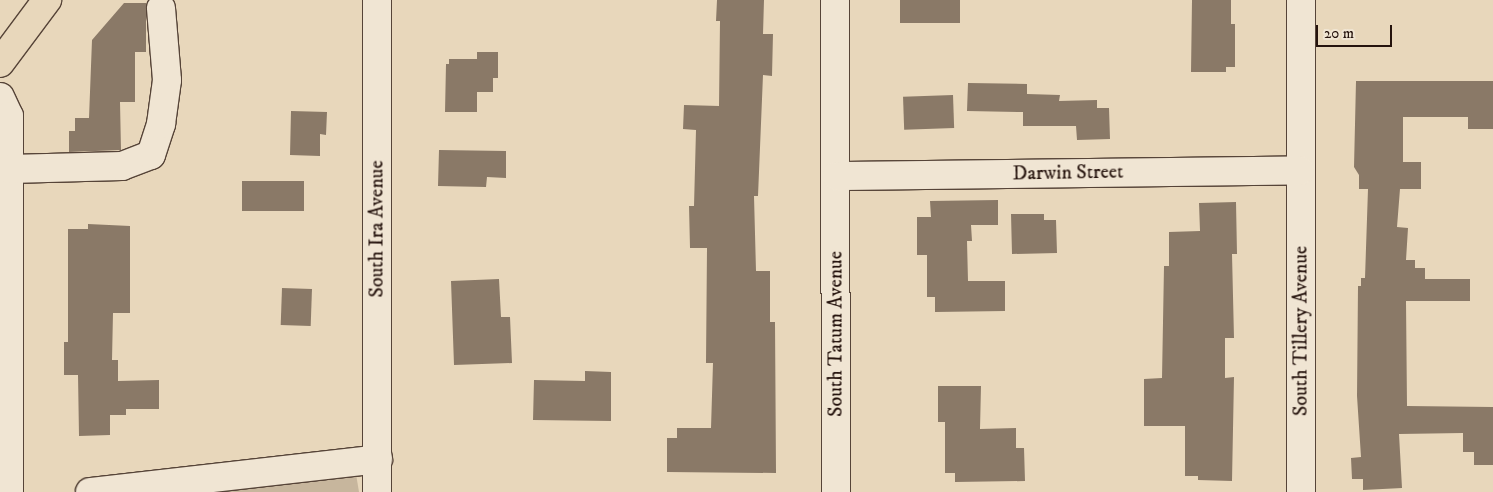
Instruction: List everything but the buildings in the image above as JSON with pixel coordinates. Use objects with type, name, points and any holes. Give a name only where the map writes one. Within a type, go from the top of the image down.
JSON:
[{"type":"main road","points":[[0,63],[47,0]]},
{"type":"street","name":"South Ira Avenue","points":[[377,0],[377,492]]},
{"type":"street","name":"South Tatum Avenue","points":[[835,0],[837,176],[836,492]]},
{"type":"street","name":"South Tillery Avenue","points":[[1301,0],[1301,492]]},
{"type":"street","points":[[10,169],[122,166],[151,155],[161,124],[167,80],[161,8]]},
{"type":"street","points":[[0,97],[9,116],[9,492]]},
{"type":"street","name":"Darwin Street","points":[[837,176],[1300,170]]},
{"type":"street","points":[[90,492],[378,459]]},
{"type":"shaded area","points":[[356,474],[359,492],[184,492]]}]
